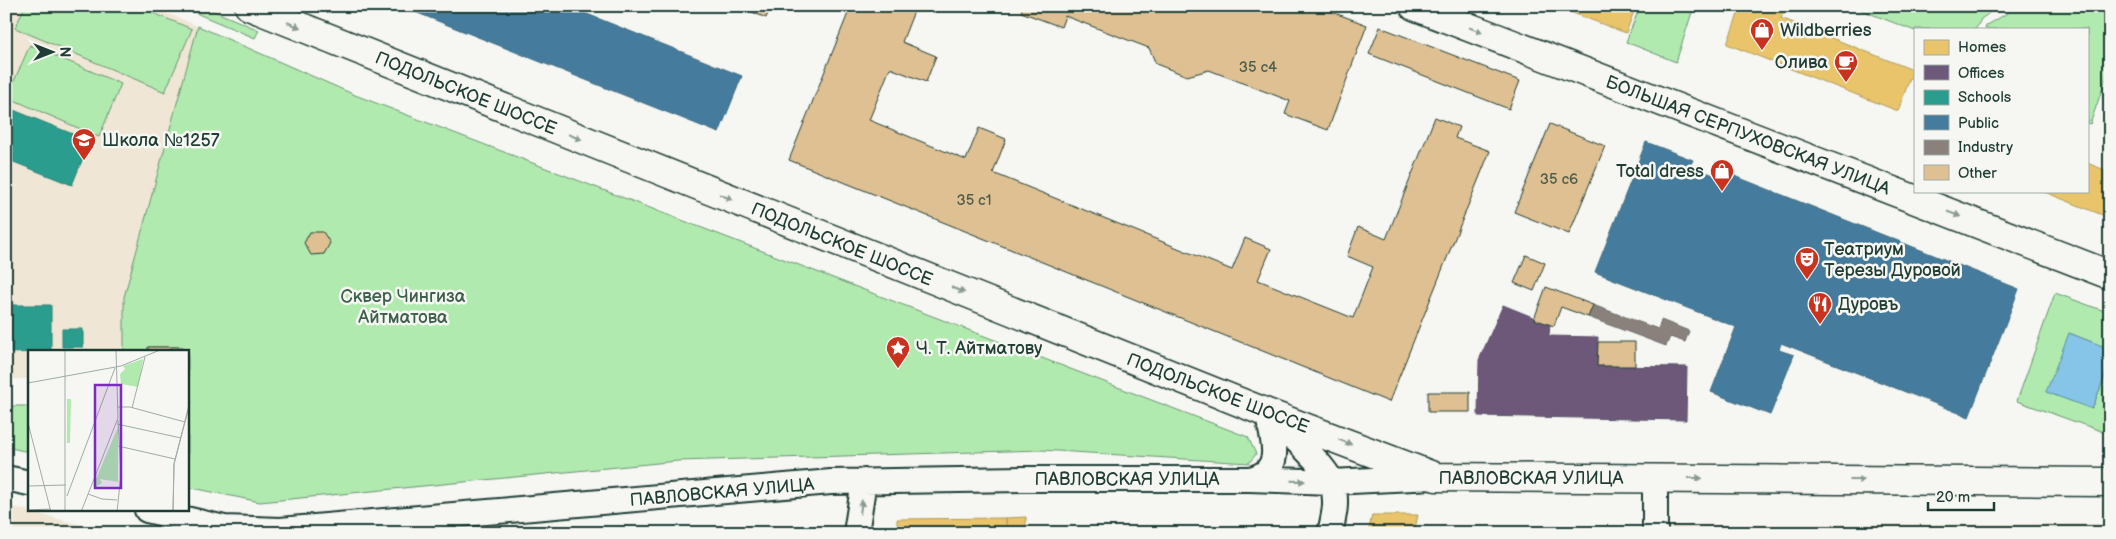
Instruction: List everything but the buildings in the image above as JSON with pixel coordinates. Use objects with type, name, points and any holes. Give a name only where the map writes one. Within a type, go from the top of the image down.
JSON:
[{"type":"main road","name":"ПОДОЛЬСКОЕ ШОССЕ","points":[[249,6],[1267,413],[1436,477]]},
{"type":"main road","name":"БОЛЬШАЯ СЕРПУХОВСКАЯ УЛИЦА","points":[[1414,6],[2110,275]]},
{"type":"main road","name":"ПАВЛОВСКАЯ УЛИЦА","points":[[1436,477],[2110,482]]},
{"type":"street","points":[[1249,479],[1265,474],[1271,467],[1274,458],[1267,413]]},
{"type":"street","points":[[1267,413],[1318,464],[1331,482],[1336,508],[1330,533]]},
{"type":"street","name":"ПАВЛОВСКАЯ УЛИЦА","points":[[156,512],[224,528],[280,530],[864,481],[1249,479],[1331,482],[1436,477]]},
{"type":"street","points":[[6,478],[28,484]]},
{"type":"street","points":[[1655,478],[1655,533]]},
{"type":"street","points":[[856,533],[864,481]]},
{"type":"shaded area","name":"Школа №1257","points":[[6,6],[150,6],[198,26],[124,297],[124,350],[28,350],[28,379],[6,379]]},
{"type":"shaded area","points":[[6,505],[111,533],[6,533]]},
{"type":"shaded area","points":[[2110,524],[2110,533],[1667,533],[1667,525]]},
{"type":"green space","points":[[25,6],[136,6],[192,29],[165,92],[15,28]]},
{"type":"green space","points":[[179,6],[202,6],[259,30],[255,38]]},
{"type":"green space","points":[[1640,6],[1694,6],[1676,62],[1626,42]]},
{"type":"green space","points":[[1851,6],[1999,6],[1981,19],[1976,28],[1914,28],[1914,31]]},
{"type":"green space","points":[[2019,6],[2096,6],[2110,10],[2110,67],[2090,124],[2088,123],[2088,28],[1985,28]]},
{"type":"green space","name":"Сквер Чингиза Айтматова","points":[[198,26],[355,95],[1248,437],[1256,454],[1249,463],[1041,450],[678,461],[260,502],[189,487],[189,350],[183,350],[183,347],[148,347],[148,350],[124,350],[124,297]]},
{"type":"green space","points":[[30,45],[121,84],[99,137],[7,97]]},
{"type":"green space","points":[[2055,293],[2110,313],[2110,349],[2069,333],[2092,409],[2110,363],[2110,432],[2101,431],[2017,401]]},
{"type":"green space","points":[[6,406],[28,406],[28,452],[6,447]]},
{"type":"water","points":[[2069,333],[2110,349],[2110,363],[2092,409],[2046,392]]},
{"type":"place","name":"Wildberries","points":[[1762,51]]},
{"type":"place","name":"Олива","points":[[1846,83]]},
{"type":"place","name":"Школа №1257","points":[[84,161]]},
{"type":"place","name":"Total dress","points":[[1722,192]]},
{"type":"place","name":"Театриум Терезы Дуровой","points":[[1807,280]]},
{"type":"place","name":"Дуровъ","points":[[1820,325]]},
{"type":"place","name":"Ч. Т. Айтматову","points":[[898,369]]}]
